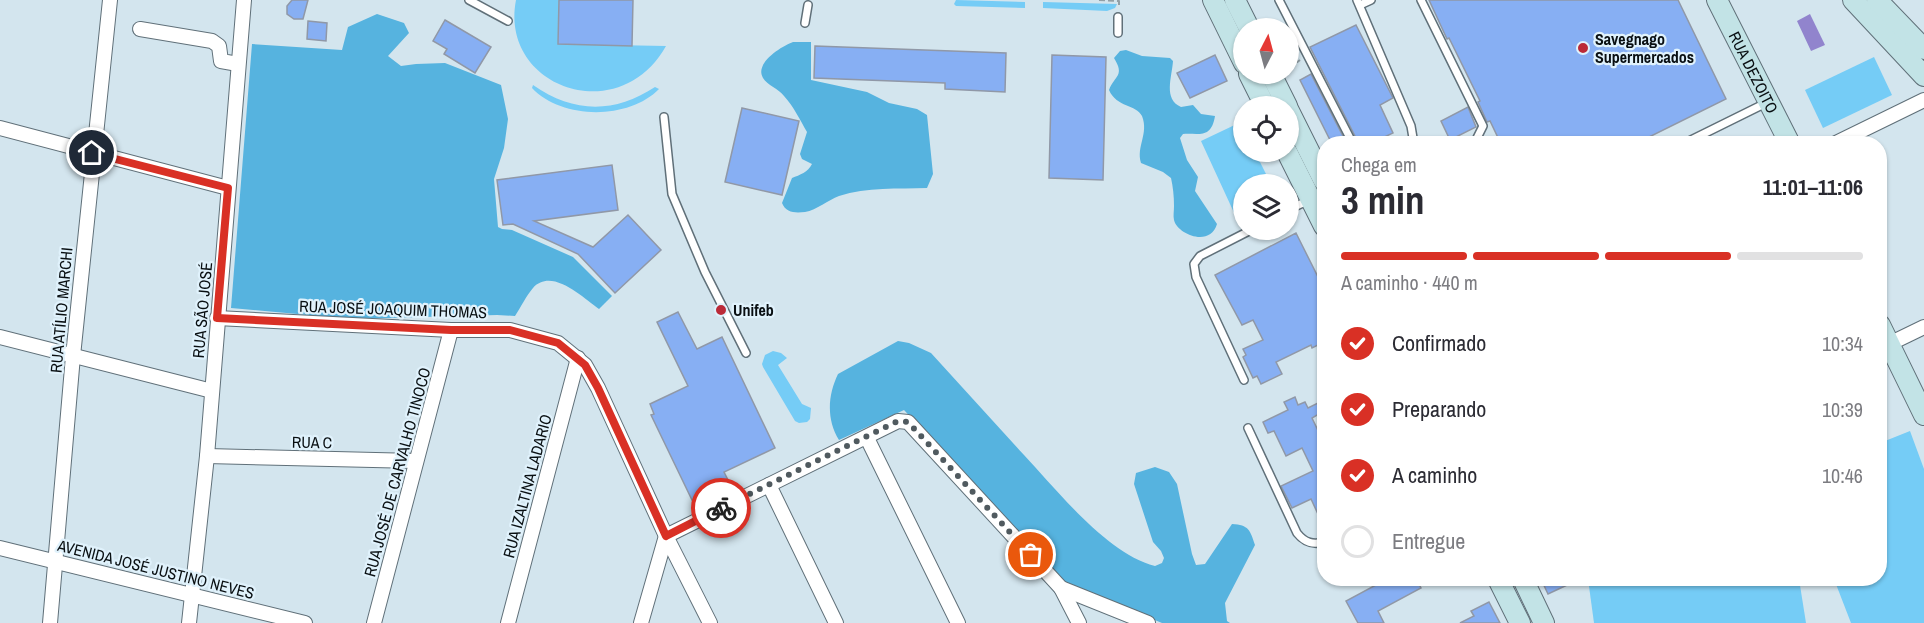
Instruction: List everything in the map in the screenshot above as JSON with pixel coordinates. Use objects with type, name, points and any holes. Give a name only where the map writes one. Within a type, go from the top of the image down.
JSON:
[{"type":"main road","points":[[1213,0],[1233,41]]},
{"type":"main road","points":[[1235,0],[1244,18]]},
{"type":"main road","name":"RUA DEZOITO","points":[[1717,0],[1786,136]]},
{"type":"main road","points":[[1853,0],[1924,76]]},
{"type":"main road","points":[[1877,0],[1924,49]]},
{"type":"main road","points":[[1299,130],[1317,167]]},
{"type":"main road","points":[[1292,162],[1317,211]]},
{"type":"main road","points":[[1887,340],[1924,415]]},
{"type":"main road","points":[[1502,586],[1520,623]]},
{"type":"main road","points":[[1526,586],[1545,623]]},
{"type":"street","name":"RUA ATÍLIO MARCHI","points":[[50,623],[72,356],[110,0]]},
{"type":"street","name":"RUA SÃO JOSÉ","points":[[189,623],[207,456],[244,0]]},
{"type":"street","points":[[140,28],[212,41],[219,46],[221,61],[238,64]]},
{"type":"street","points":[[1850,136],[1924,100]]},
{"type":"street","points":[[0,129],[228,188]]},
{"type":"street","name":"RUA JOSÉ JOAQUIM THOMAS","points":[[217,318],[451,330],[510,330],[558,343],[585,365],[598,388],[666,536],[710,623]]},
{"type":"street","points":[[1889,344],[1924,327]]},
{"type":"street","name":"RUA JOSÉ DE CARVALHO TINOCO","points":[[374,623],[451,330]]},
{"type":"street","points":[[0,337],[212,391]]},
{"type":"street","name":"RUA IZALTINA LADARIO","points":[[508,623],[578,358]]},
{"type":"street","points":[[641,623],[666,536],[898,421],[908,422],[1061,588],[1079,623]]},
{"type":"street","points":[[867,438],[958,623]]},
{"type":"street","name":"RUA C","points":[[207,456],[416,460]]},
{"type":"street","points":[[769,485],[836,623]]},
{"type":"street","name":"AVENIDA JOSÉ JUSTINO NEVES","points":[[0,548],[304,623]]},
{"type":"street","points":[[1061,588],[1148,623]]},
{"type":"lane","points":[[469,0],[508,21]]},
{"type":"lane","points":[[1279,0],[1349,136]]},
{"type":"lane","points":[[1371,0],[1359,3],[1411,126],[1413,136]]},
{"type":"lane","points":[[1421,0],[1483,126],[1478,136]]},
{"type":"lane","points":[[805,23],[808,6]]},
{"type":"lane","points":[[1118,17],[1118,33]]},
{"type":"lane","points":[[1699,136],[1768,102]]},
{"type":"lane","points":[[664,117],[672,194],[705,272],[746,353]]},
{"type":"lane","points":[[1299,205],[1311,199]]},
{"type":"lane","points":[[1233,239],[1200,256],[1194,264],[1197,277],[1244,380]]},
{"type":"lane","points":[[1248,428],[1297,533],[1307,542],[1317,543]]},
{"type":"path","points":[[1099,0],[1119,0],[1118,17]]},
{"type":"shaded area","points":[[516,0],[559,0],[558,44],[666,46],[645,72],[620,86],[593,91],[567,87],[544,75],[526,56],[516,30]]},
{"type":"shaded area","points":[[956,0],[1025,2],[1025,8],[956,6],[954,4]]},
{"type":"shaded area","points":[[1043,2],[1117,4],[1115,8],[1107,11],[1043,8]]},
{"type":"shaded area","points":[[377,14],[404,23],[409,33],[388,56],[401,66],[445,63],[501,85],[508,119],[504,148],[494,179],[498,227],[512,230],[573,257],[612,296],[599,309],[567,286],[549,281],[541,282],[533,288],[515,316],[351,319],[231,308],[252,44],[342,50],[348,27]]},
{"type":"shaded area","points":[[1810,14],[1825,45],[1811,51],[1797,21]]},
{"type":"shaded area","points":[[793,42],[811,42],[811,80],[867,92],[889,103],[917,109],[927,115],[933,174],[927,188],[860,191],[839,196],[805,212],[786,209],[782,203],[792,178],[806,171],[812,164],[802,159],[800,154],[807,132],[788,100],[763,78],[761,72],[762,67],[771,56]]},
{"type":"shaded area","points":[[1126,50],[1142,56],[1170,58],[1173,61],[1170,93],[1175,103],[1181,107],[1193,105],[1201,114],[1215,116],[1208,132],[1183,134],[1180,138],[1187,160],[1198,177],[1195,191],[1217,224],[1208,235],[1201,237],[1187,234],[1176,225],[1171,178],[1141,163],[1140,151],[1144,129],[1142,116],[1135,109],[1117,100],[1109,90],[1119,72],[1114,58],[1120,51]]},
{"type":"shaded area","points":[[1874,57],[1892,95],[1823,128],[1805,90]]},
{"type":"shaded area","points":[[533,85],[563,101],[594,107],[624,102],[655,87],[659,89],[646,99],[631,106],[614,111],[595,112],[577,111],[560,106],[545,99],[532,88]]},
{"type":"shaded area","points":[[1233,126],[1233,162],[1260,162],[1266,174],[1233,174],[1233,210],[1201,141]]},
{"type":"shaded area","points":[[898,341],[909,343],[931,353],[1084,519],[1119,549],[1137,559],[1155,566],[1162,563],[1164,558],[1153,542],[1134,484],[1136,473],[1155,467],[1169,472],[1177,484],[1196,565],[1205,564],[1232,524],[1248,529],[1255,545],[1225,603],[1227,621],[1230,623],[1162,623],[1064,582],[904,410],[839,440],[830,415],[830,399],[838,374]]},
{"type":"shaded area","points":[[773,351],[787,358],[778,365],[802,404],[811,408],[810,419],[807,422],[795,421],[763,367],[765,355]]},
{"type":"shaded area","points":[[1910,431],[1924,469],[1924,623],[1851,623],[1837,586],[1887,586],[1887,440]]},
{"type":"shaded area","points":[[1589,586],[1800,586],[1806,623],[1594,623]]},
{"type":"building","points":[[292,0],[308,0],[303,19],[294,19],[287,14],[287,6]]},
{"type":"building","points":[[559,0],[633,0],[632,46],[558,44]]},
{"type":"building","points":[[1429,0],[1678,0],[1726,99],[1651,136],[1497,136],[1490,121],[1487,122],[1478,102],[1480,101],[1449,38],[1447,39]]},
{"type":"building","points":[[445,20],[491,47],[475,73],[444,54],[447,49],[433,41]]},
{"type":"building","points":[[308,21],[327,23],[326,41],[307,39]]},
{"type":"building","points":[[1356,25],[1393,98],[1380,105],[1393,133],[1387,136],[1355,136],[1310,47]]},
{"type":"building","points":[[815,46],[1006,53],[1005,92],[945,89],[945,83],[814,78]]},
{"type":"building","points":[[1052,55],[1106,57],[1103,180],[1049,178]]},
{"type":"building","points":[[1215,55],[1227,81],[1190,98],[1177,73]]},
{"type":"building","points":[[1311,74],[1343,136],[1328,136],[1300,80]]},
{"type":"building","points":[[1468,107],[1476,127],[1458,136],[1448,136],[1441,121]]},
{"type":"building","points":[[742,108],[799,121],[782,195],[725,182]]},
{"type":"building","points":[[612,165],[618,210],[534,221],[593,247],[628,215],[661,250],[615,293],[578,254],[513,224],[503,225],[497,180]]},
{"type":"building","points":[[1299,239],[1317,275],[1317,346],[1312,348],[1311,345],[1276,362],[1282,374],[1261,384],[1257,376],[1253,378],[1243,357],[1246,355],[1243,349],[1263,340],[1253,320],[1242,325],[1215,275],[1282,240]]},
{"type":"building","points":[[678,312],[697,349],[722,337],[775,448],[724,472],[729,482],[692,500],[651,415],[654,414],[650,404],[688,386],[657,322]]},
{"type":"building","points":[[1295,397],[1298,405],[1305,402],[1308,408],[1317,404],[1317,415],[1312,418],[1317,428],[1317,512],[1311,499],[1292,508],[1281,486],[1313,471],[1302,448],[1286,456],[1274,431],[1268,433],[1263,422],[1288,410],[1284,402]]},
{"type":"building","points":[[1374,586],[1420,586],[1421,588],[1378,611],[1384,623],[1358,623],[1346,601]]},
{"type":"building","points":[[1544,586],[1565,586],[1548,594]]},
{"type":"building","points":[[1489,602],[1500,623],[1460,623],[1474,616],[1471,611]]},
{"type":"way so far","points":[[721,508],[898,421],[903,421],[908,422],[1031,555]]},
{"type":"place","name":"Savegnago Supermercados","points":[[1583,48]]},
{"type":"place","name":"Unifeb","points":[[721,310]]},
{"type":"route","points":[[92,153],[228,188],[217,318],[451,330],[510,330],[558,343],[585,365],[598,388],[666,536],[721,508]]}]
